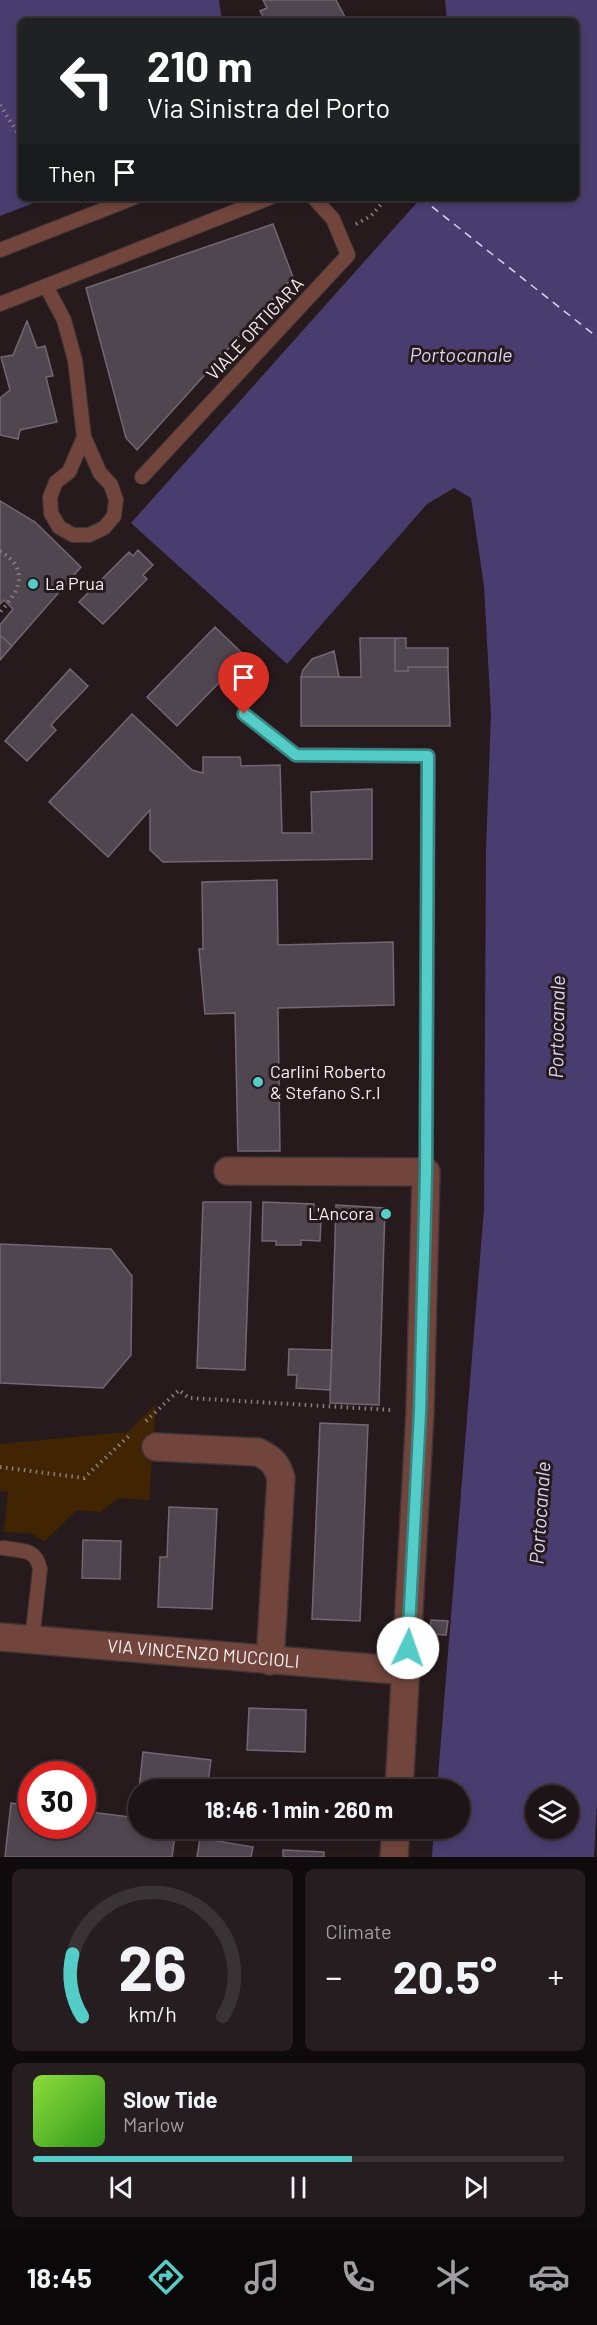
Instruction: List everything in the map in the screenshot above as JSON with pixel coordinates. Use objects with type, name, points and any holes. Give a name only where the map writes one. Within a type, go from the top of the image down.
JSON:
[{"type":"street","points":[[228,1171],[426,1172],[420,1412],[400,1779]]},
{"type":"street","points":[[156,1447],[258,1452],[278,1466],[281,1478],[270,1661]]},
{"type":"street","name":"VIA VINCENZO MUCCIOLI","points":[[0,1637],[407,1671]]},
{"type":"street","points":[[394,1857],[395,1839]]},
{"type":"lane","points":[[0,250],[125,201]]},
{"type":"lane","points":[[0,304],[261,201]]},
{"type":"lane","name":"VIALE ORTIGARA","points":[[142,477],[348,255],[333,219],[317,201]]},
{"type":"lane","points":[[46,286],[64,321],[75,360],[84,437],[100,473],[111,484],[116,500],[114,516],[104,528],[89,535],[74,535],[59,527],[51,513],[50,497],[56,482],[69,472],[84,437]]},
{"type":"lane","points":[[244,714],[296,755],[428,756],[426,1172]]},
{"type":"lane","points":[[3,1548],[32,1552],[38,1560],[40,1569],[32,1640]]},
{"type":"path","points":[[0,105],[18,133]]},
{"type":"path","points":[[339,233],[371,216],[384,201]]},
{"type":"path","points":[[0,551],[10,557],[18,567],[20,585],[0,612]]},
{"type":"shaded area","points":[[156,1404],[149,1500],[118,1498],[101,1512],[77,1510],[45,1541],[30,1533],[4,1532],[8,1492],[0,1491],[0,1444],[128,1432]]},
{"type":"water","points":[[0,0],[219,0],[222,18],[18,18],[18,201],[39,201],[0,216]]},
{"type":"water","name":"Portocanale","points":[[445,0],[597,0],[597,1802],[594,1857],[432,1857],[433,1839],[470,1839],[470,1779],[438,1779],[484,1209],[486,850],[491,715],[484,586],[471,498],[454,488],[427,504],[287,664],[131,523],[418,201],[579,201],[579,18],[447,18]]},
{"type":"building","points":[[263,0],[336,0],[345,18],[264,18],[260,11],[267,8]]},
{"type":"building","points":[[273,224],[293,277],[137,450],[126,438],[86,288]]},
{"type":"building","points":[[27,321],[37,348],[45,346],[53,376],[46,377],[57,422],[20,430],[18,439],[0,435],[0,398],[10,390],[1,357],[13,355]]},
{"type":"building","name":"La Prua","points":[[0,501],[35,522],[81,567],[12,646],[0,635],[0,625],[13,609],[4,600],[0,604]]},
{"type":"building","points":[[138,550],[153,565],[143,575],[147,579],[103,624],[79,602],[129,552],[133,556]]},
{"type":"building","points":[[215,627],[245,656],[177,726],[147,697]]},
{"type":"building","points":[[0,635],[12,646],[0,660]]},
{"type":"building","points":[[360,638],[395,638],[395,671],[408,671],[408,667],[448,667],[450,726],[301,726],[301,677],[361,677]]},
{"type":"building","points":[[395,638],[406,638],[406,648],[448,648],[448,667],[408,667],[408,671],[395,671]]},
{"type":"building","points":[[334,651],[339,677],[301,677],[303,670],[312,659]]},
{"type":"building","points":[[70,669],[88,686],[51,725],[56,730],[27,761],[5,741]]},
{"type":"building","points":[[132,714],[192,770],[203,773],[203,757],[240,757],[241,766],[280,765],[282,833],[312,833],[311,792],[372,789],[372,859],[163,862],[150,850],[150,810],[108,857],[49,802]]},
{"type":"building","name":"Carlini Roberto & Stefano S.r.l","points":[[277,880],[278,945],[393,942],[394,1005],[278,1008],[280,1151],[238,1151],[235,1013],[205,1014],[199,949],[203,949],[202,882]]},
{"type":"building","points":[[203,1202],[251,1202],[245,1370],[197,1368]]},
{"type":"building","points":[[263,1202],[314,1204],[313,1221],[321,1221],[320,1241],[301,1240],[301,1245],[276,1245],[276,1241],[262,1241]]},
{"type":"building","points":[[336,1205],[385,1208],[379,1405],[330,1403]]},
{"type":"building","points":[[0,1244],[111,1249],[132,1276],[131,1355],[103,1388],[0,1383]]},
{"type":"building","points":[[289,1349],[332,1350],[330,1390],[296,1388],[297,1375],[288,1375]]},
{"type":"building","points":[[320,1423],[368,1425],[360,1621],[312,1619]]},
{"type":"building","points":[[169,1507],[217,1509],[212,1609],[158,1607],[160,1557],[167,1557]]},
{"type":"building","points":[[83,1540],[121,1541],[120,1579],[82,1578]]},
{"type":"building","points":[[431,1620],[448,1621],[446,1635],[429,1634]]},
{"type":"building","points":[[249,1708],[306,1710],[305,1752],[247,1750]]},
{"type":"building","points":[[143,1752],[211,1760],[208,1779],[140,1779]]},
{"type":"building","points":[[11,1803],[18,1804],[18,1839],[96,1839],[96,1813],[128,1817],[128,1839],[174,1839],[172,1857],[5,1857]]},
{"type":"building","points":[[200,1839],[253,1847],[251,1857],[197,1857]]},
{"type":"building","points":[[283,1850],[324,1852],[324,1857],[283,1857]]},
{"type":"ferry route","points":[[425,201],[597,337]]},
{"type":"place","name":"La Prua","points":[[33,584]]},
{"type":"place","name":"Carlini Roberto & Stefano S.r.l","points":[[258,1082]]},
{"type":"place","name":"L'Ancora","points":[[386,1214]]},
{"type":"route","points":[[244,714],[296,755],[428,756],[426,1172],[420,1412],[408,1648]]}]
